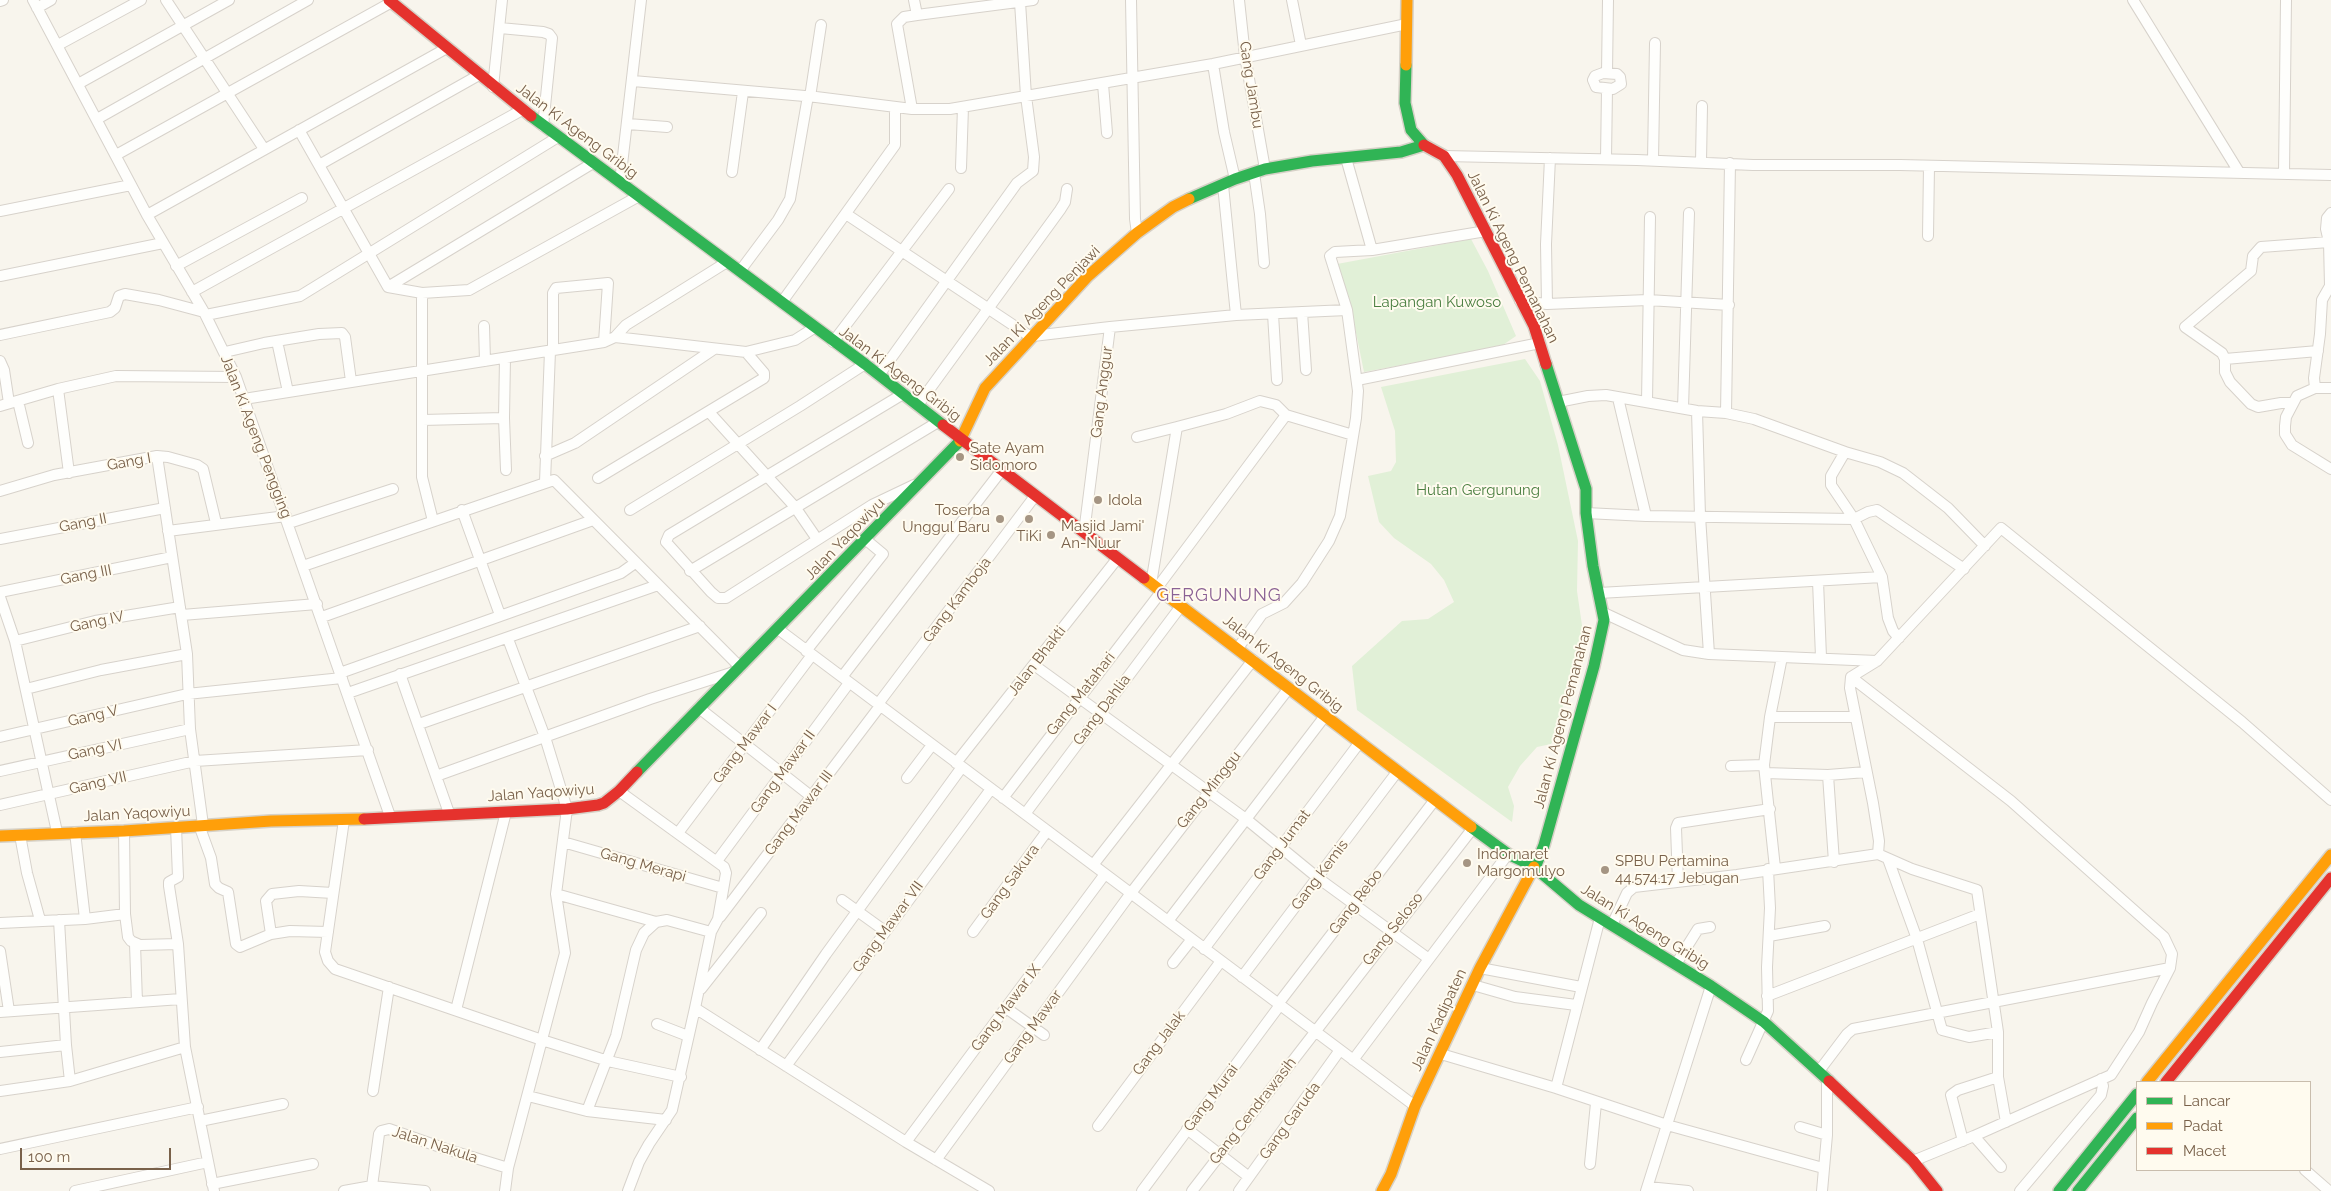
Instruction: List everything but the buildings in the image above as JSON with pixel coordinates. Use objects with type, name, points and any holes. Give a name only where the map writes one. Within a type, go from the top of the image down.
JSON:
[{"type":"main road","points":[[1407,0],[1404,104],[1411,130],[1424,145]]},
{"type":"main road","name":"Jalan Ki Ageng Gribig","points":[[390,1],[522,110],[865,364],[1000,471],[1238,648],[1434,800],[1508,854],[1535,865],[1579,905],[1711,986],[1764,1022],[1874,1122],[1913,1161],[1937,1191]]},
{"type":"main road","name":"Jalan Ki Ageng Pemanahan","points":[[1424,145],[1444,156],[1457,175],[1534,326],[1586,490],[1586,513],[1593,566],[1604,613],[1603,626],[1594,666],[1544,845],[1535,865]]},
{"type":"main road","name":"Jalan Ki Ageng Penjawi","points":[[962,439],[985,388],[1032,336],[1088,276],[1138,232],[1173,207],[1235,179],[1260,171],[1297,163],[1401,152],[1424,145]]},
{"type":"main road","name":"Jalan Yaqowiyu","points":[[0,836],[57,832],[124,831],[201,825],[344,820],[449,813],[567,809],[598,805],[619,791],[737,669],[778,630],[962,439]]},
{"type":"main road","points":[[2148,1081],[2331,855]]},
{"type":"main road","name":"Jalan Kadipaten","points":[[1385,1190],[1415,1106],[1480,968],[1535,865]]},
{"type":"main road","points":[[2167,1081],[2331,878]]},
{"type":"main road","points":[[2059,1191],[2136,1095]]},
{"type":"main road","points":[[2078,1191],[2136,1119]]},
{"type":"street","points":[[35,4],[51,0]]},
{"type":"street","points":[[58,45],[141,0]]},
{"type":"street","points":[[166,0],[264,149]]},
{"type":"street","points":[[78,84],[229,0]]},
{"type":"street","points":[[97,119],[308,0]]},
{"type":"street","points":[[493,87],[502,0]]},
{"type":"street","points":[[620,182],[641,0]]},
{"type":"street","points":[[914,0],[918,15]]},
{"type":"street","points":[[912,109],[898,24],[904,17],[1033,0]]},
{"type":"street","points":[[1131,0],[1135,219],[1138,232]]},
{"type":"street","name":"Gang Jambu","points":[[1239,0],[1260,171],[1260,214],[1264,263]]},
{"type":"street","points":[[1292,0],[1301,45]]},
{"type":"street","points":[[1607,73],[1608,0]]},
{"type":"street","points":[[2132,0],[2239,172]]},
{"type":"street","points":[[2284,174],[2286,0]]},
{"type":"street","points":[[116,156],[390,1]]},
{"type":"street","points":[[879,375],[1017,183],[1033,171],[1034,157],[1026,96],[1020,2]]},
{"type":"street","name":"Jalan Ki Ageng Pengging","points":[[35,4],[147,215],[205,314],[236,377],[390,816]]},
{"type":"street","points":[[633,81],[809,97],[912,109],[950,109],[1213,64],[1407,24]]},
{"type":"street","points":[[740,271],[778,220],[790,198],[821,25]]},
{"type":"street","points":[[500,28],[543,32],[552,38],[543,126]]},
{"type":"street","points":[[1653,160],[1655,43]]},
{"type":"street","points":[[147,215],[446,48]]},
{"type":"street","points":[[1213,64],[1224,132],[1235,179]]},
{"type":"street","points":[[1599,74],[1617,74],[1621,80],[1617,88],[1607,90],[1596,88],[1594,80],[1599,74]]},
{"type":"street","points":[[319,164],[479,75]]},
{"type":"street","points":[[1103,84],[1106,133]]},
{"type":"street","points":[[1606,159],[1607,90]]},
{"type":"street","points":[[732,172],[743,92]]},
{"type":"street","points":[[782,302],[895,145],[895,106]]},
{"type":"street","points":[[1701,162],[1702,106]]},
{"type":"street","points":[[961,168],[963,107]]},
{"type":"street","points":[[192,292],[522,110]]},
{"type":"street","points":[[628,124],[667,127]]},
{"type":"street","points":[[299,130],[388,287]]},
{"type":"street","points":[[0,334],[110,312],[115,308],[119,296],[125,294],[159,300],[205,314],[300,296],[558,137]]},
{"type":"street","points":[[1444,156],[1653,160],[1778,165],[1929,166],[2331,175]]},
{"type":"street","points":[[1346,158],[1372,250]]},
{"type":"street","points":[[1547,304],[1546,244],[1550,158]]},
{"type":"street","points":[[388,287],[593,163]]},
{"type":"street","points":[[1726,413],[1730,163]]},
{"type":"street","points":[[1928,236],[1929,166]]},
{"type":"street","points":[[0,210],[131,185]]},
{"type":"street","points":[[1223,185],[1236,315]]},
{"type":"street","points":[[833,342],[949,189]]},
{"type":"street","points":[[918,405],[1060,210],[1065,202],[1067,189]]},
{"type":"street","points":[[388,287],[422,293],[469,290],[639,196]]},
{"type":"street","points":[[176,266],[302,198]]},
{"type":"street","points":[[1682,408],[1687,302],[1688,213]]},
{"type":"street","points":[[2315,388],[2314,378],[2322,300],[2330,286],[2327,224],[2331,213]]},
{"type":"street","points":[[846,214],[1032,336]]},
{"type":"street","points":[[1647,401],[1650,218]]},
{"type":"street","points":[[1238,648],[1266,610],[1279,607],[1293,594],[1329,541],[1340,516],[1353,435],[1357,380],[1347,310],[1330,256],[1335,252],[1372,250],[1486,231]]},
{"type":"street","points":[[2292,403],[2258,407],[2251,404],[2230,382],[2225,372],[2225,359],[2217,349],[2185,327],[2251,271],[2254,253],[2261,247],[2329,242]]},
{"type":"street","points":[[0,276],[163,243]]},
{"type":"street","points":[[244,399],[604,342],[615,337],[626,325],[727,262]]},
{"type":"street","points":[[545,482],[553,292],[556,288],[608,283],[604,342]]},
{"type":"street","points":[[422,293],[422,478],[433,521]]},
{"type":"street","points":[[1520,301],[1547,304],[1648,300],[1729,305]]},
{"type":"street","points":[[1110,328],[1236,315],[1347,310]]},
{"type":"street","points":[[1302,312],[1306,370]]},
{"type":"street","points":[[1273,314],[1277,380]]},
{"type":"street","points":[[484,326],[485,361]]},
{"type":"street","points":[[615,337],[746,352],[795,340],[814,328]]},
{"type":"street","name":"Gang Anggur","points":[[1032,336],[1110,328],[1084,533]]},
{"type":"street","points":[[225,352],[319,334],[342,333],[345,336],[351,381]]},
{"type":"street","points":[[277,341],[288,392]]},
{"type":"street","points":[[1357,380],[1540,344]]},
{"type":"street","points":[[545,456],[575,443],[714,349]]},
{"type":"street","points":[[2225,359],[2318,351]]},
{"type":"street","points":[[598,478],[764,378],[764,373],[746,352]]},
{"type":"street","points":[[505,358],[504,418],[506,470]]},
{"type":"street","points":[[0,361],[4,370],[9,403],[28,443]]},
{"type":"street","points":[[630,510],[865,364]]},
{"type":"street","points":[[9,403],[58,389],[116,376],[236,377]]},
{"type":"street","points":[[2331,388],[2315,388],[2302,393],[2292,403],[2286,416],[2285,434],[2292,445],[2331,469]]},
{"type":"street","points":[[58,389],[68,473]]},
{"type":"street","points":[[903,394],[667,537],[667,544],[690,571],[718,598],[726,598],[872,505],[920,482]]},
{"type":"street","points":[[1558,402],[1588,396],[1618,398],[1647,401],[1697,411],[1726,413],[1754,419],[1845,452],[1880,462],[1903,473],[1948,508],[1985,546]]},
{"type":"street","points":[[1618,398],[1646,516]]},
{"type":"street","points":[[1137,438],[1226,414],[1260,401],[1276,405],[1286,415],[1353,435]]},
{"type":"street","points":[[1697,411],[1700,516],[1709,654]]},
{"type":"street","points":[[709,412],[795,507],[817,539]]},
{"type":"street","name":"Gang Matahari","points":[[1003,798],[1078,698],[1156,588],[1286,415]]},
{"type":"street","points":[[422,420],[504,418]]},
{"type":"street","points":[[690,571],[938,422]]},
{"type":"street","points":[[1156,588],[1177,427]]},
{"type":"street","points":[[1845,452],[1832,476],[1830,485],[1854,520],[1882,577],[1888,618],[1899,638]]},
{"type":"street","points":[[157,456],[187,654],[187,694],[201,825],[211,858],[215,884],[228,892],[236,944],[240,947],[271,934],[290,931],[328,932]]},
{"type":"street","name":"Gang I","points":[[0,492],[29,482],[68,473],[157,456],[197,465],[203,469],[216,523]]},
{"type":"street","name":"Gang Mawar II","points":[[717,861],[782,774],[845,680],[1000,471]]},
{"type":"street","points":[[303,566],[554,480],[700,626],[737,669],[436,776]]},
{"type":"street","points":[[168,531],[216,523],[287,519],[393,489]]},
{"type":"street","name":"Gang Kamboja","points":[[879,705],[1036,496]]},
{"type":"street","name":"Gang II","points":[[0,539],[165,508]]},
{"type":"street","points":[[462,510],[500,615]]},
{"type":"street","points":[[1586,513],[1854,520],[1868,512],[1878,510],[1964,569]]},
{"type":"street","points":[[322,618],[593,520]]},
{"type":"street","points":[[1851,677],[1877,661],[1929,603],[1964,569],[2001,528],[2242,722],[2331,800]]},
{"type":"street","name":"Gang Mawar I","points":[[678,833],[883,554],[865,539]]},
{"type":"street","name":"Gang III","points":[[0,592],[172,557]]},
{"type":"street","name":"Jalan Bhakti","points":[[760,1050],[959,765],[1117,559]]},
{"type":"street","name":"Gang V","points":[[0,737],[187,694],[341,676],[500,615],[621,572],[636,563]]},
{"type":"street","points":[[1599,592],[1882,577]]},
{"type":"street","points":[[1818,581],[1821,657]]},
{"type":"street","points":[[348,692],[658,585]]},
{"type":"street","points":[[0,597],[4,624],[15,642],[57,832]]},
{"type":"street","name":"Gang IV","points":[[15,642],[95,622],[181,611],[317,604]]},
{"type":"street","name":"Gang Dahlia","points":[[1024,814],[1181,606]]},
{"type":"street","points":[[1604,613],[1683,650],[1709,654],[1821,657],[1877,661]]},
{"type":"street","points":[[418,724],[700,626]]},
{"type":"street","points":[[778,630],[1415,1106]]},
{"type":"street","points":[[505,1191],[508,1168],[565,953],[556,894],[567,809],[545,737],[508,638]]},
{"type":"street","points":[[26,689],[101,670],[187,654]]},
{"type":"street","points":[[1746,1060],[1768,1011],[1767,967],[1772,869],[1770,808],[1765,769],[1770,717],[1782,657]]},
{"type":"street","points":[[1093,865],[1172,767],[1253,660]]},
{"type":"street","points":[[1034,666],[1207,793],[1246,819],[1318,878],[1355,903],[1429,959]]},
{"type":"street","points":[[400,674],[449,813]]},
{"type":"street","points":[[1851,677],[1850,688],[1879,841],[1878,854]]},
{"type":"street","points":[[1851,677],[2011,801],[2164,936],[2172,954],[2170,968],[2139,1032],[2111,1075],[1963,1141],[1913,1161]]},
{"type":"street","name":"Gang Minggu","points":[[1130,893],[1288,688]]},
{"type":"street","name":"Gang Mawar III","points":[[718,919],[812,797],[879,705]]},
{"type":"street","points":[[699,708],[812,797]]},
{"type":"street","points":[[1168,921],[1325,716]]},
{"type":"street","points":[[1770,717],[1856,717]]},
{"type":"street","name":"Gang VI","points":[[0,771],[190,730]]},
{"type":"street","name":"Gang Jumat","points":[[1204,948],[1360,742]]},
{"type":"street","points":[[908,778],[932,745]]},
{"type":"street","name":"Gang VII","points":[[0,805],[195,761],[368,750]]},
{"type":"street","points":[[1731,766],[1828,775],[1866,772]]},
{"type":"street","name":"Gang Kemis","points":[[1242,977],[1397,772]]},
{"type":"street","points":[[1828,775],[1834,862]]},
{"type":"street","name":"Gang Mawar VII","points":[[786,1066],[992,789]]},
{"type":"street","points":[[619,791],[717,861],[724,867],[726,873],[718,919],[711,932],[681,1077],[672,1110],[642,1156],[628,1191]]},
{"type":"street","name":"Gang Rebo","points":[[1279,1004],[1434,800]]},
{"type":"street","points":[[1678,881],[1676,828],[1678,823],[1770,808]]},
{"type":"street","points":[[456,1010],[506,812]]},
{"type":"street","points":[[344,820],[325,952],[328,961],[335,969],[608,1061],[681,1077]]},
{"type":"street","points":[[176,827],[178,877],[169,882],[169,886],[178,944],[185,1047],[213,1187],[313,1164]]},
{"type":"street","name":"Gang Seloso","points":[[1315,1031],[1472,828]]},
{"type":"street","points":[[124,831],[125,914],[128,937],[135,944],[137,1002]]},
{"type":"street","name":"Gang Sakura","points":[[973,932],[1047,831]]},
{"type":"street","points":[[75,832],[85,919]]},
{"type":"street","points":[[20,835],[27,873],[40,920]]},
{"type":"street","name":"Gang Merapi","points":[[564,842],[723,888]]},
{"type":"street","points":[[1353,1060],[1508,854]]},
{"type":"street","points":[[1612,925],[1630,889],[1644,884],[1834,862],[1878,854],[1977,890],[1998,1032],[1998,1077],[2006,1122]]},
{"type":"street","points":[[1888,859],[1916,939],[1937,1013],[1945,1032],[1969,1037],[1998,1032]]},
{"type":"street","name":"Gang Mawar IX","points":[[906,1142],[1105,874]]},
{"type":"street","points":[[271,934],[266,901],[269,895],[299,891],[333,893]]},
{"type":"street","name":"Gang Mawar","points":[[936,1160],[1130,893]]},
{"type":"street","points":[[556,894],[656,922],[672,920],[711,932]]},
{"type":"street","points":[[842,900],[885,931]]},
{"type":"street","points":[[699,992],[761,913]]},
{"type":"street","points":[[0,924],[40,920],[85,919],[125,914]]},
{"type":"street","points":[[1768,996],[1980,914]]},
{"type":"street","points":[[1556,1088],[1600,918]]},
{"type":"street","points":[[59,920],[66,1045],[70,1081]]},
{"type":"street","points":[[587,1112],[618,1031],[636,950],[644,933],[656,922]]},
{"type":"street","points":[[1770,936],[1825,926]]},
{"type":"street","points":[[1676,964],[1698,929],[1710,928]]},
{"type":"street","points":[[1173,963],[1192,939]]},
{"type":"street","points":[[135,944],[178,944]]},
{"type":"street","points":[[0,951],[4,1012],[181,999]]},
{"type":"street","name":"Gang Jalak","points":[[1098,1126],[1221,961]]},
{"type":"street","points":[[1480,968],[1581,987]]},
{"type":"street","points":[[1822,1191],[1826,1135],[1823,1075],[1847,1034],[1854,1029],[2170,968]]},
{"type":"street","points":[[1473,985],[1514,997],[1576,1005]]},
{"type":"street","points":[[1688,1191],[1647,1189],[1711,986]]},
{"type":"street","points":[[373,1090],[389,987]]},
{"type":"street","name":"Gang Murai","points":[[1142,1191],[1279,1004]]},
{"type":"street","points":[[695,1008],[906,1142],[989,1191]]},
{"type":"street","points":[[1006,1008],[1044,1035]]},
{"type":"street","points":[[657,1024],[688,1036]]},
{"type":"street","name":"Gang Cendrawasih","points":[[1192,1191],[1315,1031]]},
{"type":"street","points":[[0,1052],[66,1045]]},
{"type":"street","points":[[0,1091],[70,1081],[185,1047]]},
{"type":"street","name":"Gang Garuda","points":[[1239,1191],[1340,1050]]},
{"type":"street","points":[[1440,1054],[1556,1088],[1596,1103],[1667,1125],[1823,1168]]},
{"type":"street","points":[[1963,1141],[1951,1095],[1958,1090],[1998,1077]]},
{"type":"street","points":[[2020,1191],[2101,1095],[2103,1086],[2100,1079]]},
{"type":"street","points":[[528,1096],[587,1112],[666,1120]]},
{"type":"street","points":[[1590,1164],[1596,1103]]},
{"type":"street","points":[[200,1121],[283,1104]]},
{"type":"street","points":[[0,1148],[198,1106]]},
{"type":"street","points":[[1800,1127],[1826,1135]]},
{"type":"street","name":"Jalan Nakula","points":[[372,1186],[379,1134],[385,1129],[508,1168]]},
{"type":"street","points":[[1187,1129],[1249,1177]]},
{"type":"street","points":[[1974,1136],[2001,1167]]},
{"type":"street","points":[[76,1191],[208,1162]]},
{"type":"street","points":[[2306,1171],[2329,1191]]},
{"type":"street","points":[[344,1191],[372,1186],[425,1191]]},
{"type":"green space","name":"Lapangan Kuwoso","points":[[1471,239],[1488,271],[1516,336],[1500,347],[1364,372],[1352,313],[1337,264]]},
{"type":"green space","name":"Hutan Gergunung","points":[[1525,359],[1540,381],[1558,445],[1578,541],[1577,591],[1584,639],[1561,712],[1558,732],[1551,744],[1537,747],[1520,766],[1508,787],[1514,806],[1512,822],[1357,710],[1352,666],[1402,621],[1428,619],[1454,602],[1444,580],[1431,564],[1394,538],[1379,522],[1368,476],[1391,471],[1396,462],[1395,431],[1381,387]]},
{"type":"traffic: fast","points":[[1189,199],[1235,179],[1265,169],[1312,161],[1401,152],[1424,145],[1411,130],[1405,103],[1406,65]]},
{"type":"traffic: fast","points":[[531,116],[865,364],[943,425]]},
{"type":"traffic: fast","points":[[1535,868],[1544,845],[1594,666],[1604,620],[1593,566],[1586,513],[1586,489],[1546,364]]},
{"type":"traffic: fast","points":[[637,772],[960,441]]},
{"type":"traffic: fast","points":[[1471,827],[1508,854],[1533,866],[1579,905],[1711,986],[1764,1022],[1829,1081]]},
{"type":"traffic: fast","points":[[2059,1191],[2136,1095]]},
{"type":"traffic: fast","points":[[2078,1191],[2136,1119]]},
{"type":"traffic: slow","points":[[1406,65],[1407,0]]},
{"type":"traffic: slow","points":[[960,441],[985,388],[1088,276],[1137,233],[1173,207],[1189,199]]},
{"type":"traffic: slow","points":[[1144,578],[1471,827]]},
{"type":"traffic: slow","points":[[0,836],[124,831],[271,821],[364,819]]},
{"type":"traffic: slow","points":[[2148,1081],[2331,855]]},
{"type":"traffic: slow","points":[[1382,1191],[1391,1174],[1415,1106],[1480,968],[1534,867]]},
{"type":"traffic: jam","points":[[389,0],[531,116]]},
{"type":"traffic: jam","points":[[1424,145],[1444,156],[1457,175],[1534,326],[1546,364]]},
{"type":"traffic: jam","points":[[943,425],[1144,578]]},
{"type":"traffic: jam","points":[[364,819],[567,809],[598,805],[604,803],[619,791],[637,772]]},
{"type":"traffic: jam","points":[[2167,1081],[2331,878]]},
{"type":"traffic: jam","points":[[1829,1081],[1913,1161],[1937,1191]]},
{"type":"place","name":"Sate Ayam Sidomoro","points":[[960,457]]},
{"type":"place","name":"Idola","points":[[1098,500]]},
{"type":"place","name":"Toserba Unggul Baru","points":[[1000,519]]},
{"type":"place","name":"TiKi","points":[[1029,519]]},
{"type":"place","name":"Masjid Jami' An-Nuur","points":[[1051,535]]},
{"type":"place","name":"Indomaret Margomulyo","points":[[1467,863]]},
{"type":"place","name":"SPBU Pertamina 44.574.17 Jebugan","points":[[1605,870]]},
{"type":"district","name":"GERGUNUNG","points":[[1219,596]]}]
